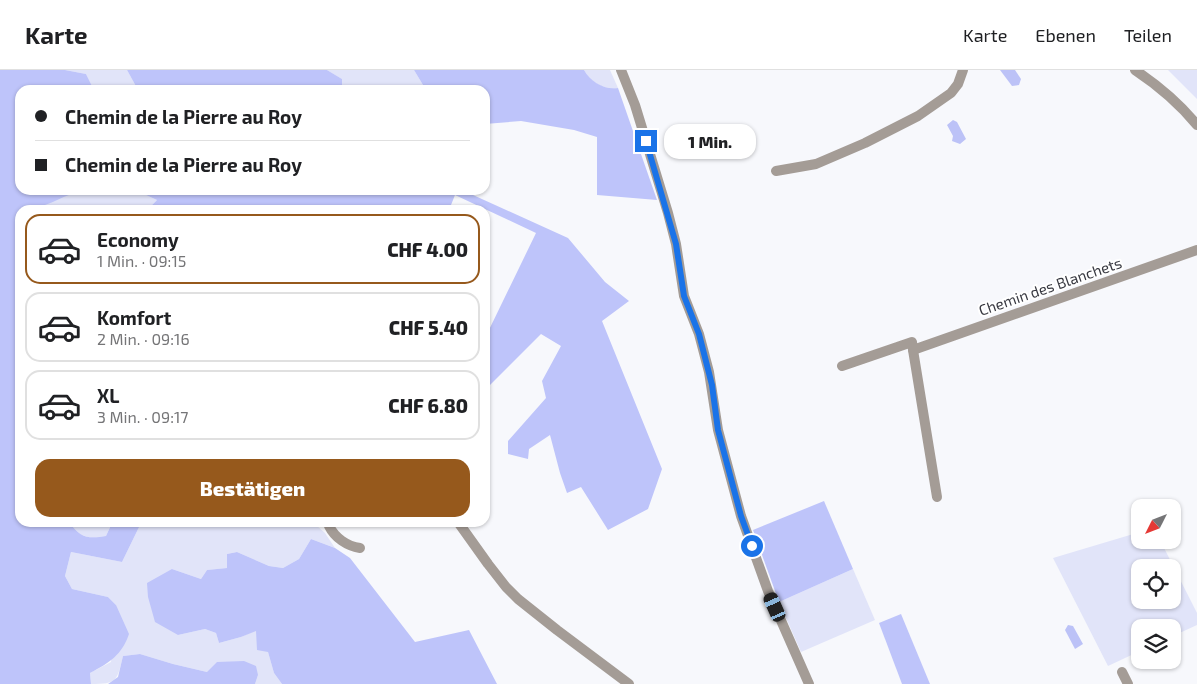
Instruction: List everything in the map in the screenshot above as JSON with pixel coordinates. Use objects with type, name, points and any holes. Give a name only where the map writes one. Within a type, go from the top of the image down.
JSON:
[{"type":"street","points":[[621,70],[635,105],[668,213],[676,244],[684,296],[699,334],[709,372],[718,430],[741,516],[768,591],[809,684]]},
{"type":"street","points":[[776,171],[816,164],[865,143],[918,116],[951,93],[958,84],[963,70]]},
{"type":"street","points":[[1135,70],[1173,98],[1197,125]]},
{"type":"street","name":"Chemin des Blanchets","points":[[842,366],[912,342],[913,350],[1197,250]]},
{"type":"street","points":[[913,350],[937,497]]},
{"type":"street","points":[[330,527],[336,537],[345,543],[360,548]]},
{"type":"street","points":[[462,527],[506,587],[518,599],[629,684]]},
{"type":"street","points":[[1122,672],[1128,684]]},
{"type":"shaded area","points":[[0,70],[65,70],[86,74],[92,85],[15,85],[15,195],[68,195],[45,205],[15,205],[15,527],[73,527],[77,532],[85,536],[95,537],[106,536],[110,527],[139,527],[122,562],[71,552],[65,576],[72,589],[108,597],[116,605],[129,634],[123,648],[114,658],[90,673],[91,684],[0,684]]},
{"type":"shaded area","points":[[65,70],[127,70],[135,85],[92,85],[86,74]]},
{"type":"shaded area","points":[[127,70],[327,70],[342,79],[342,85],[135,85]]},
{"type":"shaded area","points":[[327,70],[414,70],[423,85],[342,85],[342,79]]},
{"type":"shaded area","points":[[414,70],[584,70],[598,84],[608,88],[618,88],[657,200],[597,195],[597,137],[574,130],[521,121],[490,124],[490,85],[423,85]]},
{"type":"shaded area","points":[[584,70],[610,70],[618,88],[598,85],[590,79]]},
{"type":"shaded area","points":[[1000,70],[1015,70],[1021,79],[1019,85],[1012,86]]},
{"type":"shaded area","points":[[1168,70],[1197,70],[1197,99]]},
{"type":"shaded area","points":[[953,120],[957,122],[966,139],[960,144],[952,141],[953,136],[947,125]]},
{"type":"shaded area","points":[[66,195],[146,195],[157,200],[152,205],[45,205]]},
{"type":"shaded area","points":[[146,195],[455,195],[451,205],[152,205],[157,200]]},
{"type":"shaded area","points":[[455,195],[473,195],[568,238],[605,282],[629,301],[602,321],[662,469],[648,509],[608,530],[581,487],[567,493],[550,435],[529,449],[528,459],[508,454],[508,441],[546,398],[542,381],[561,346],[541,334],[490,385],[490,328],[536,233],[490,211],[490,205],[476,205]]},
{"type":"shaded area","points":[[824,501],[853,569],[779,602],[753,530]]},
{"type":"shaded area","points":[[110,527],[106,536],[95,537],[85,536],[74,528]]},
{"type":"shaded area","points":[[139,527],[318,527],[325,533],[335,548],[311,539],[299,559],[283,568],[269,566],[237,552],[227,554],[227,568],[207,570],[201,579],[172,569],[178,635],[205,629],[216,633],[219,643],[241,637],[256,630],[268,652],[274,673],[282,684],[255,684],[258,675],[207,672],[140,654],[123,656],[117,676],[111,682],[91,684],[90,673],[111,662],[116,605],[108,597],[72,589],[65,576],[71,552],[122,562]]},
{"type":"shaded area","points":[[1131,535],[1131,549],[1165,549],[1170,559],[1131,559],[1131,609],[1181,609],[1181,581],[1197,613],[1197,625],[1181,632],[1181,619],[1131,619],[1131,655],[1108,666],[1053,558]]},
{"type":"shaded area","points":[[311,539],[335,548],[350,558],[415,642],[469,630],[497,684],[282,684],[274,673],[268,652],[257,650],[256,631],[219,643],[216,633],[205,629],[178,635],[155,622],[148,597],[147,583],[172,569],[201,579],[207,570],[227,568],[227,554],[237,552],[269,566],[283,568],[299,559]]},
{"type":"shaded area","points":[[853,569],[875,620],[801,652],[779,602]]},
{"type":"shaded area","points":[[901,614],[930,684],[902,684],[879,623]]},
{"type":"shaded area","points":[[1068,625],[1073,626],[1083,644],[1075,649],[1065,630]]},
{"type":"shaded area","points":[[140,654],[207,672],[217,662],[244,661],[256,666],[258,675],[255,684],[108,684],[118,677],[123,656]]},
{"type":"route","points":[[646,141],[676,244],[684,296],[699,334],[712,385],[718,430],[741,516],[752,546]]}]
